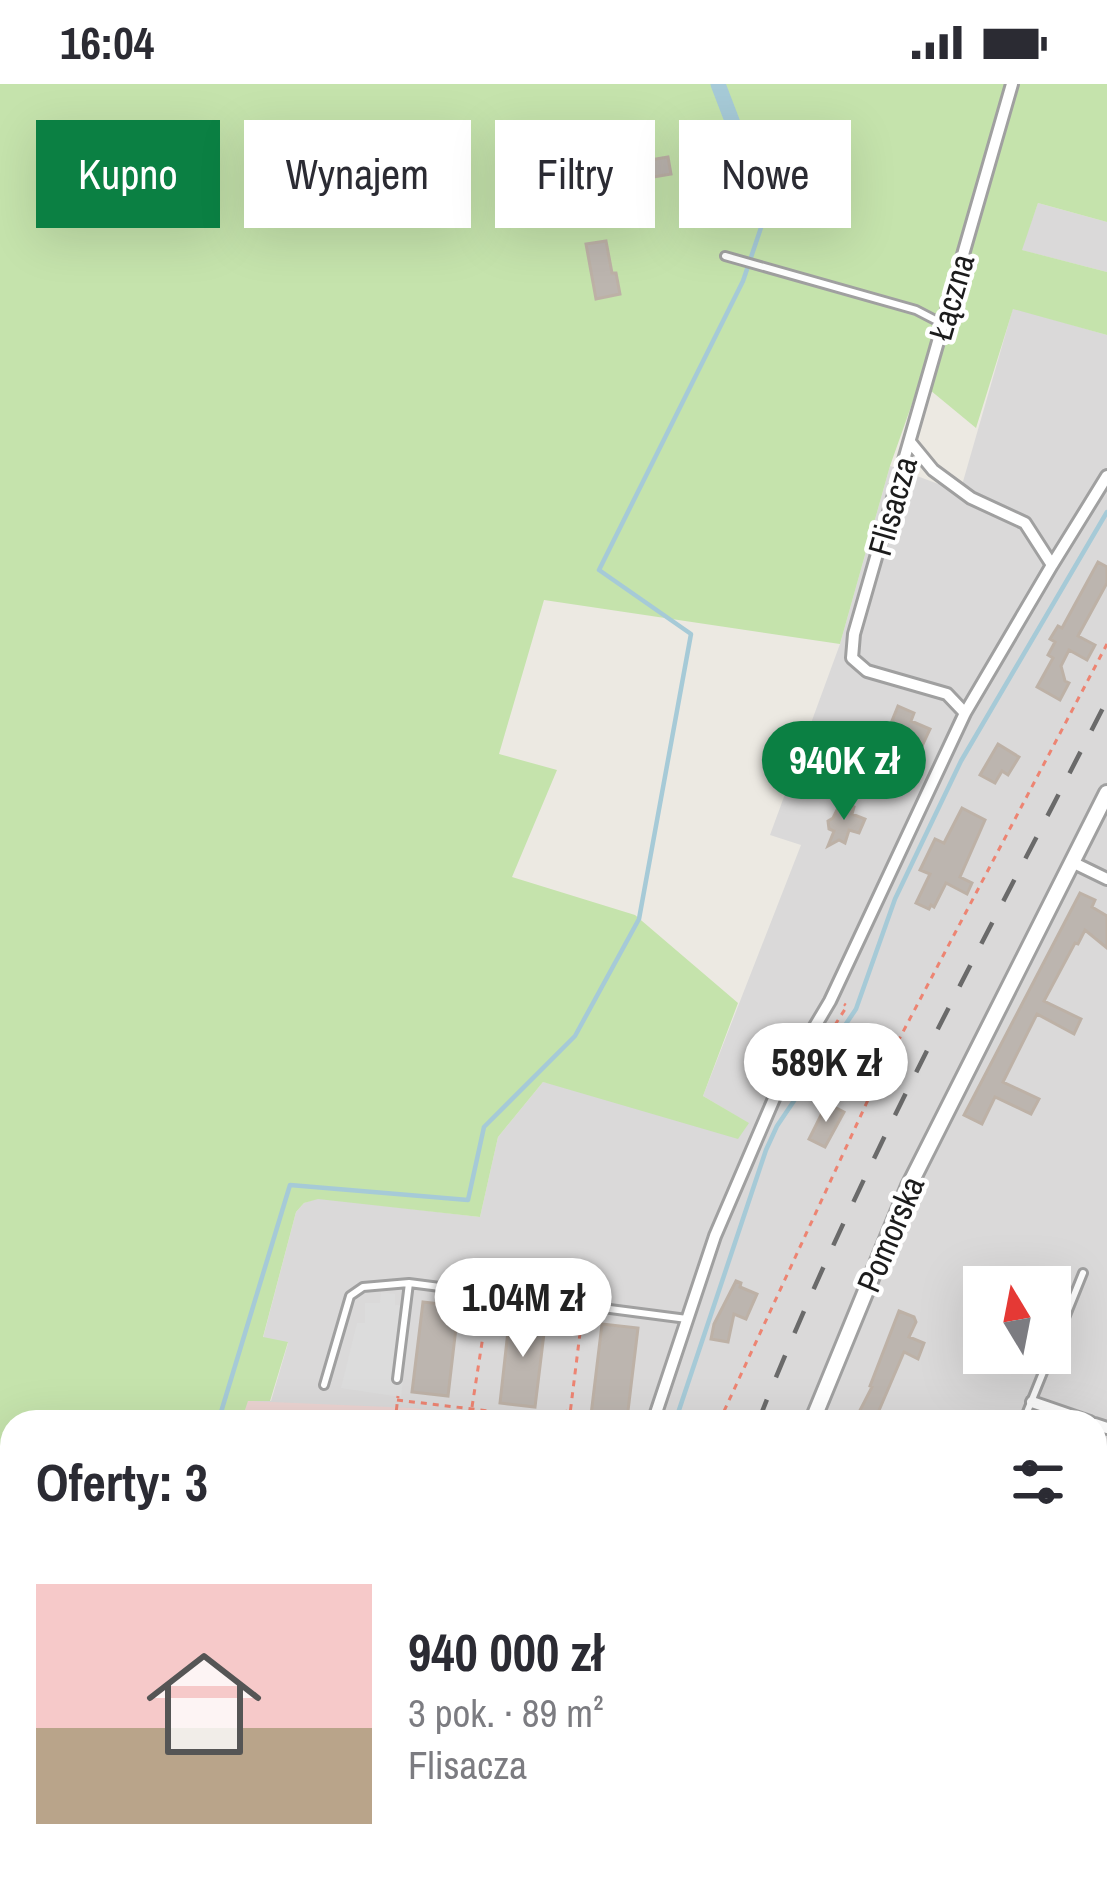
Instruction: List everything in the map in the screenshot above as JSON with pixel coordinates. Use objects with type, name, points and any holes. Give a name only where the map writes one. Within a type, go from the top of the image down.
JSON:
[{"type":"street","name":"Łączna","points":[[910,442],[1012,84]]},
{"type":"street","name":"Flisacza","points":[[910,442],[933,470],[971,498],[1024,523],[1052,565]]},
{"type":"street","name":"Flisacza","points":[[910,442],[851,658],[867,671],[947,694],[964,713]]},
{"type":"street","points":[[658,1410],[715,1236],[779,1087],[832,998],[964,713],[1107,476]]},
{"type":"street","name":"Pomorska","points":[[817,1410],[909,1186],[1107,793]]},
{"type":"street","points":[[1072,862],[1107,879]]},
{"type":"street","points":[[1032,1402],[1055,1410]]},
{"type":"lane","points":[[725,256],[916,310],[943,324]]},
{"type":"lane","points":[[1028,1410],[1083,1273]]},
{"type":"lane","points":[[324,1385],[350,1296],[363,1287],[410,1283],[687,1319]]},
{"type":"lane","points":[[397,1379],[410,1283]]},
{"type":"path","points":[[725,1410],[874,1087],[1107,644]]},
{"type":"path","points":[[788,1098],[847,1006],[832,998]]},
{"type":"path","points":[[472,1409],[488,1293]]},
{"type":"path","points":[[568,1410],[584,1304]]},
{"type":"path","points":[[396,1410],[398,1398],[480,1410]]},
{"type":"shaded area","points":[[1038,203],[1107,222],[1107,272],[1021,250]]},
{"type":"shaded area","points":[[1013,308],[1107,335],[1107,1410],[245,1410],[248,1401],[271,1401],[288,1343],[263,1338],[296,1212],[304,1203],[318,1198],[480,1217],[498,1137],[543,1082],[748,1123],[703,1096],[801,845],[770,835],[840,644],[890,466],[960,492]]},
{"type":"shaded area","points":[[381,1292],[395,1294],[395,1305],[412,1306],[401,1397],[341,1388],[357,1323],[365,1323],[365,1303],[380,1303]]},
{"type":"shaded area","points":[[248,1401],[426,1410],[245,1410]]},
{"type":"green space","points":[[0,84],[1009,84],[942,319],[890,466],[840,644],[544,600],[499,754],[557,770],[512,877],[635,915],[738,1003],[703,1096],[749,1123],[738,1139],[543,1082],[498,1137],[480,1217],[318,1199],[304,1203],[296,1212],[263,1337],[288,1342],[270,1401],[248,1401],[245,1410],[0,1410]]},
{"type":"green space","points":[[1018,84],[1107,84],[1107,222],[1038,203],[1022,250],[1107,272],[1107,335],[1013,309],[976,428],[930,390]]},
{"type":"building","points":[[668,157],[671,174],[655,177],[655,159]]},
{"type":"building","points":[[606,241],[620,294],[596,299],[586,244]]},
{"type":"building","points":[[1098,562],[1107,567],[1107,583],[1078,636],[1095,645],[1087,660],[1069,650],[1061,666],[1069,683],[1060,700],[1037,687],[1053,658],[1048,655],[1055,642],[1050,639],[1058,626],[1062,628]]},
{"type":"building","points":[[898,706],[914,713],[911,721],[930,729],[901,791],[880,781],[892,757],[879,753]]},
{"type":"building","points":[[998,744],[1019,757],[1008,775],[1002,771],[995,783],[980,775]]},
{"type":"building","points":[[841,802],[865,819],[859,833],[849,830],[845,843],[839,840],[828,846],[834,831],[828,821]]},
{"type":"building","points":[[962,808],[985,820],[960,877],[972,883],[967,894],[946,883],[929,909],[916,903],[930,874],[920,870],[935,839],[944,843]]},
{"type":"building","points":[[1080,893],[1095,900],[1092,907],[1107,916],[1107,948],[1085,930],[1044,1001],[1081,1019],[1074,1034],[1037,1014],[1003,1082],[1039,1099],[1031,1114],[995,1097],[982,1124],[964,1115]]},
{"type":"building","points":[[827,1103],[844,1112],[825,1147],[809,1139]]},
{"type":"building","points":[[736,1281],[757,1294],[746,1319],[734,1314],[728,1342],[711,1339],[714,1324]]},
{"type":"building","points":[[423,1302],[485,1309],[483,1323],[457,1319],[448,1396],[412,1392]]},
{"type":"building","points":[[899,1311],[914,1317],[909,1337],[924,1343],[918,1359],[904,1352],[879,1410],[860,1410]]},
{"type":"building","points":[[510,1313],[546,1317],[535,1407],[500,1403]]},
{"type":"building","points":[[602,1324],[638,1328],[628,1410],[592,1410]]},
{"type":"waterway","points":[[718,84],[732,120]]},
{"type":"waterway","points":[[222,1410],[290,1185],[468,1200],[484,1127],[575,1036],[639,919],[691,634],[599,570],[743,281],[761,228]]},
{"type":"waterway","points":[[679,1410],[777,1126],[856,1009],[895,899],[961,761],[1107,512]]},
{"type":"railway","points":[[763,1410],[880,1147],[1107,700]]}]
